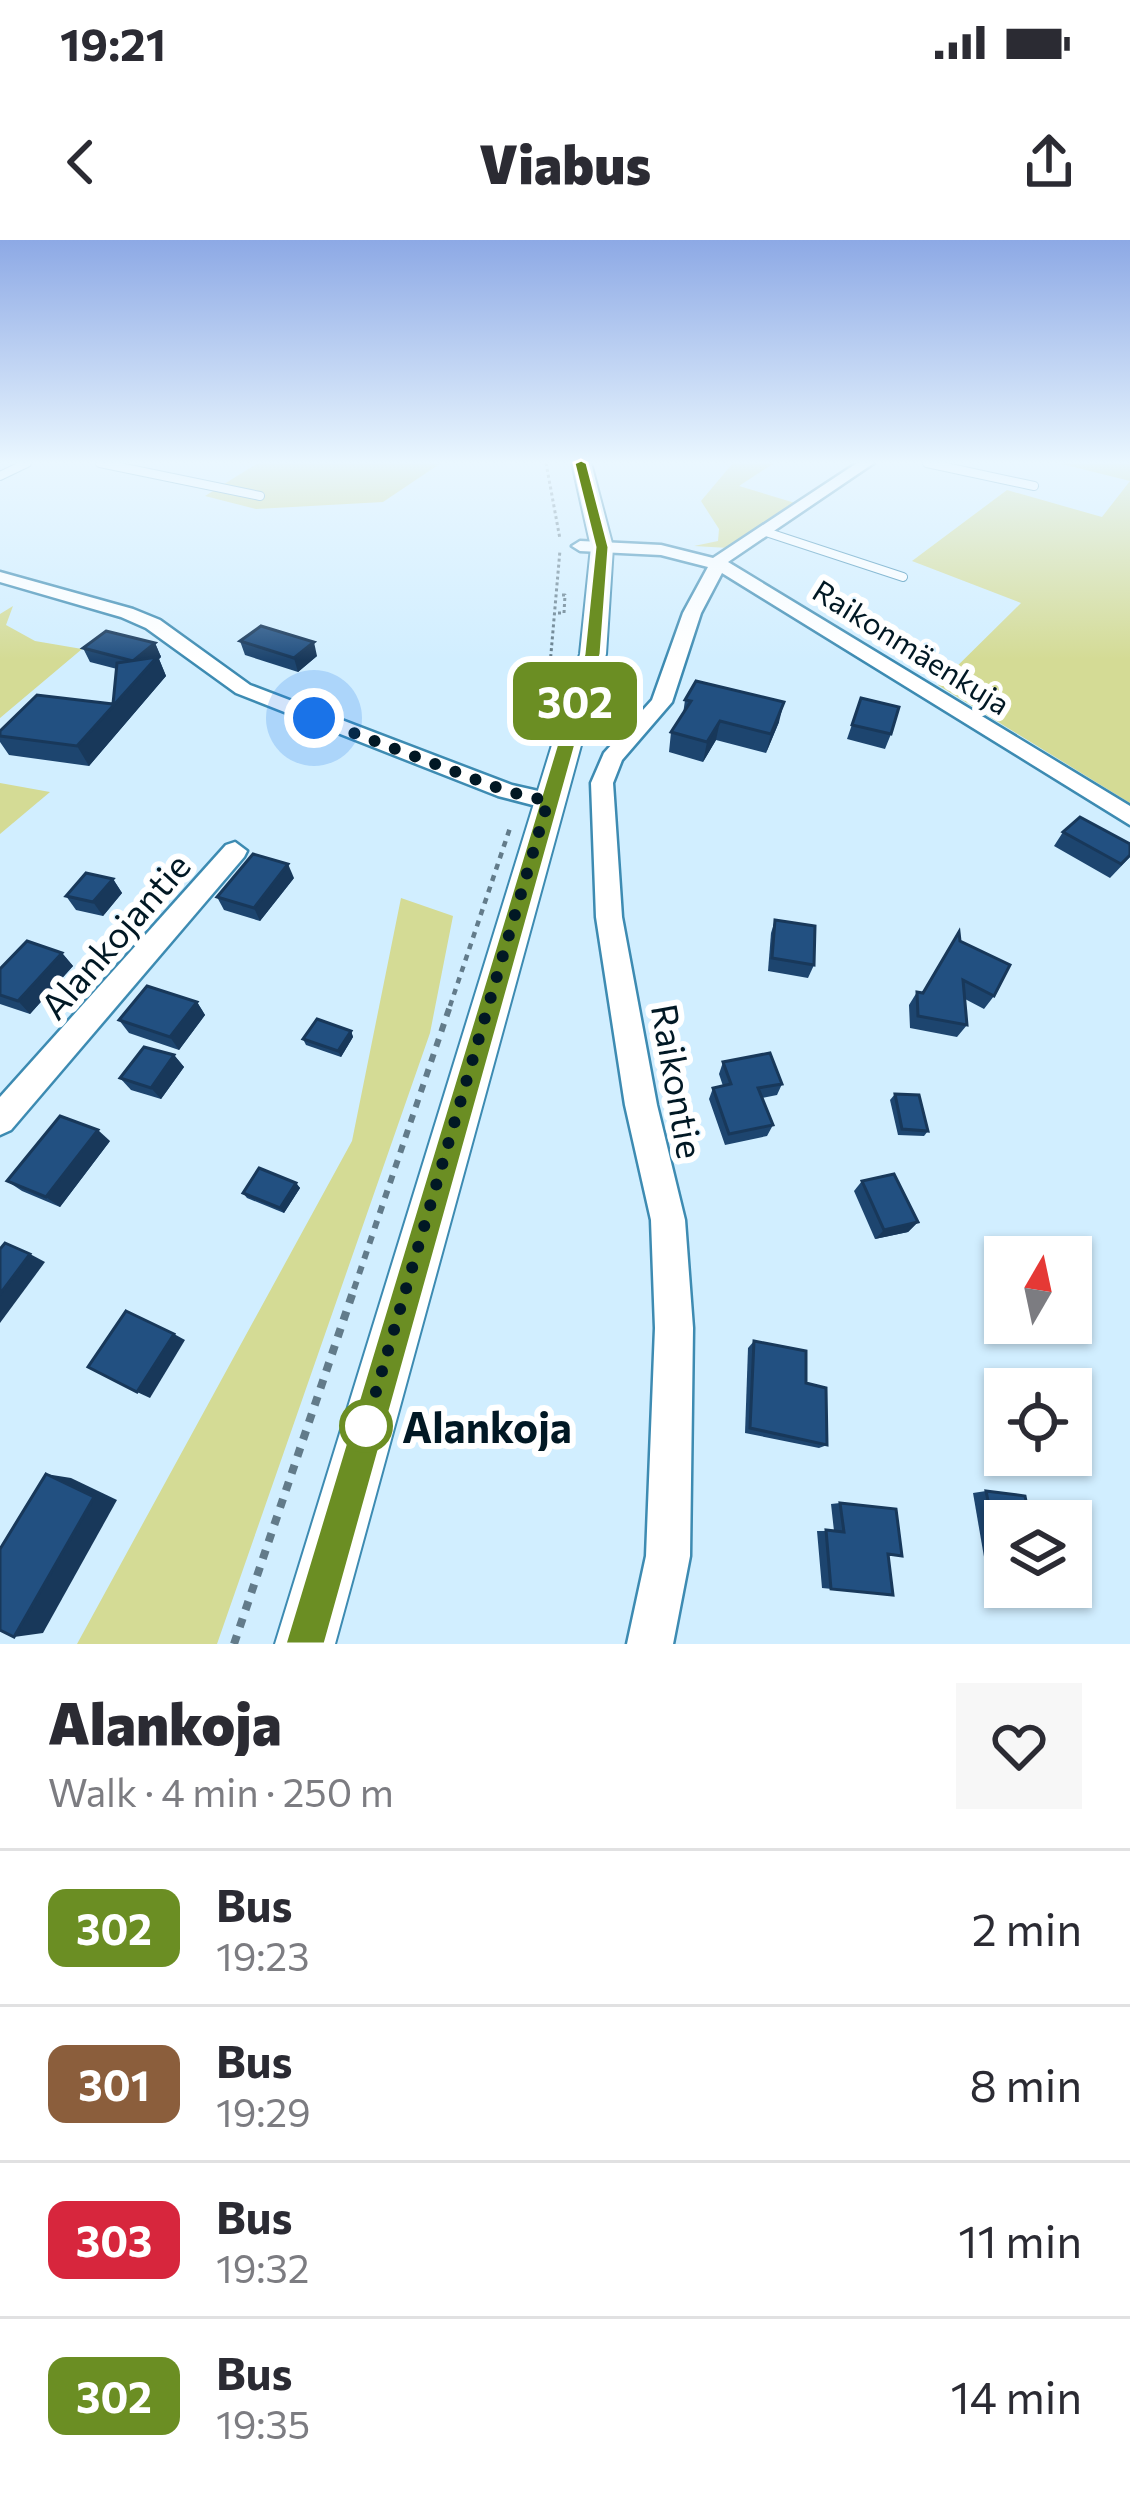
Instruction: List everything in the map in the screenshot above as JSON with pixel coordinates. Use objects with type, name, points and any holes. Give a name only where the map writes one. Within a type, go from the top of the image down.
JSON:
[{"type":"main road","points":[[585,529],[591,546]]},
{"type":"main road","points":[[305,1644],[534,799],[597,631],[589,529]]},
{"type":"street","points":[[719,564],[771,529]]},
{"type":"street","name":"Raikonmäenkuja","points":[[591,546],[661,550],[719,564],[1130,817]]},
{"type":"street","name":"Raikontie","points":[[650,1644],[668,1556],[668,1220],[609,916],[600,809],[612,758],[662,702],[692,613],[708,575],[719,564]]},
{"type":"street","points":[[0,577],[127,613],[153,624],[243,689],[534,799]]},
{"type":"street","name":"Alankojantie","points":[[0,1120],[235,851]]},
{"type":"lane","points":[[766,532],[903,578]]},
{"type":"path","points":[[541,732],[553,686],[560,595],[558,529]]},
{"type":"path","points":[[234,1644],[534,799]]},
{"type":"green space","points":[[719,529],[758,529],[729,548],[694,546],[718,541]]},
{"type":"green space","points":[[955,529],[1130,529],[1130,803],[938,685],[1021,603],[912,561]]},
{"type":"green space","points":[[13,606],[6,625],[35,641],[82,649],[0,718],[0,614]]},
{"type":"green space","points":[[0,783],[50,792],[0,834]]},
{"type":"green space","points":[[401,898],[453,916],[430,1033],[217,1644],[77,1644],[352,1141]]},
{"type":"building","points":[[261,626],[314,642],[294,658],[240,641]]},
{"type":"building","points":[[106,631],[155,643],[133,661],[83,648]]},
{"type":"building","points":[[157,657],[77,746],[0,736],[37,695],[113,704],[117,663]]},
{"type":"building","points":[[696,681],[784,702],[771,734],[720,721],[707,742],[671,732],[691,701],[685,700]]},
{"type":"building","points":[[861,698],[899,707],[891,734],[852,725]]},
{"type":"building","points":[[1080,817],[1130,844],[1130,855],[1121,864],[1063,832]]},
{"type":"building","points":[[253,854],[288,864],[254,908],[217,897]]},
{"type":"building","points":[[86,873],[113,879],[93,902],[66,896]]},
{"type":"building","points":[[775,920],[815,926],[814,965],[772,958]]},
{"type":"building","points":[[959,932],[960,941],[1010,965],[994,996],[963,980],[967,1025],[918,1016],[917,992],[923,993]]},
{"type":"building","points":[[27,941],[62,953],[18,1001],[0,995],[0,969]]},
{"type":"building","points":[[147,986],[197,1002],[170,1037],[119,1020]]},
{"type":"building","points":[[317,1019],[351,1031],[338,1051],[303,1039]]},
{"type":"building","points":[[144,1047],[174,1055],[151,1088],[120,1078]]},
{"type":"building","points":[[770,1053],[782,1084],[758,1088],[773,1125],[729,1134],[713,1088],[731,1084],[723,1062]]},
{"type":"building","points":[[895,1094],[919,1095],[928,1131],[902,1129]]},
{"type":"building","points":[[60,1116],[98,1130],[46,1197],[7,1181]]},
{"type":"building","points":[[259,1168],[296,1183],[280,1208],[243,1193]]},
{"type":"building","points":[[894,1174],[918,1222],[884,1230],[862,1181]]},
{"type":"building","points":[[5,1243],[30,1254],[0,1294],[0,1249]]},
{"type":"building","points":[[126,1311],[174,1334],[137,1392],[88,1367]]},
{"type":"building","points":[[754,1341],[806,1351],[806,1383],[826,1388],[827,1445],[750,1428]]},
{"type":"building","points":[[46,1474],[94,1497],[14,1637],[0,1630],[0,1549]]},
{"type":"building","points":[[986,1491],[1025,1496],[1026,1500],[988,1500]]},
{"type":"building","points":[[840,1503],[896,1509],[902,1556],[888,1554],[893,1595],[831,1589],[826,1530],[844,1532]]},
{"type":"bus line","name":"302","points":[[305,1644],[576,696],[593,654],[603,568],[599,529]]},
{"type":"place","name":"Alankoja","points":[[366,1426]]},
{"type":"route","points":[[314,718],[506,791],[548,801],[365,1430],[366,1426]]}]
